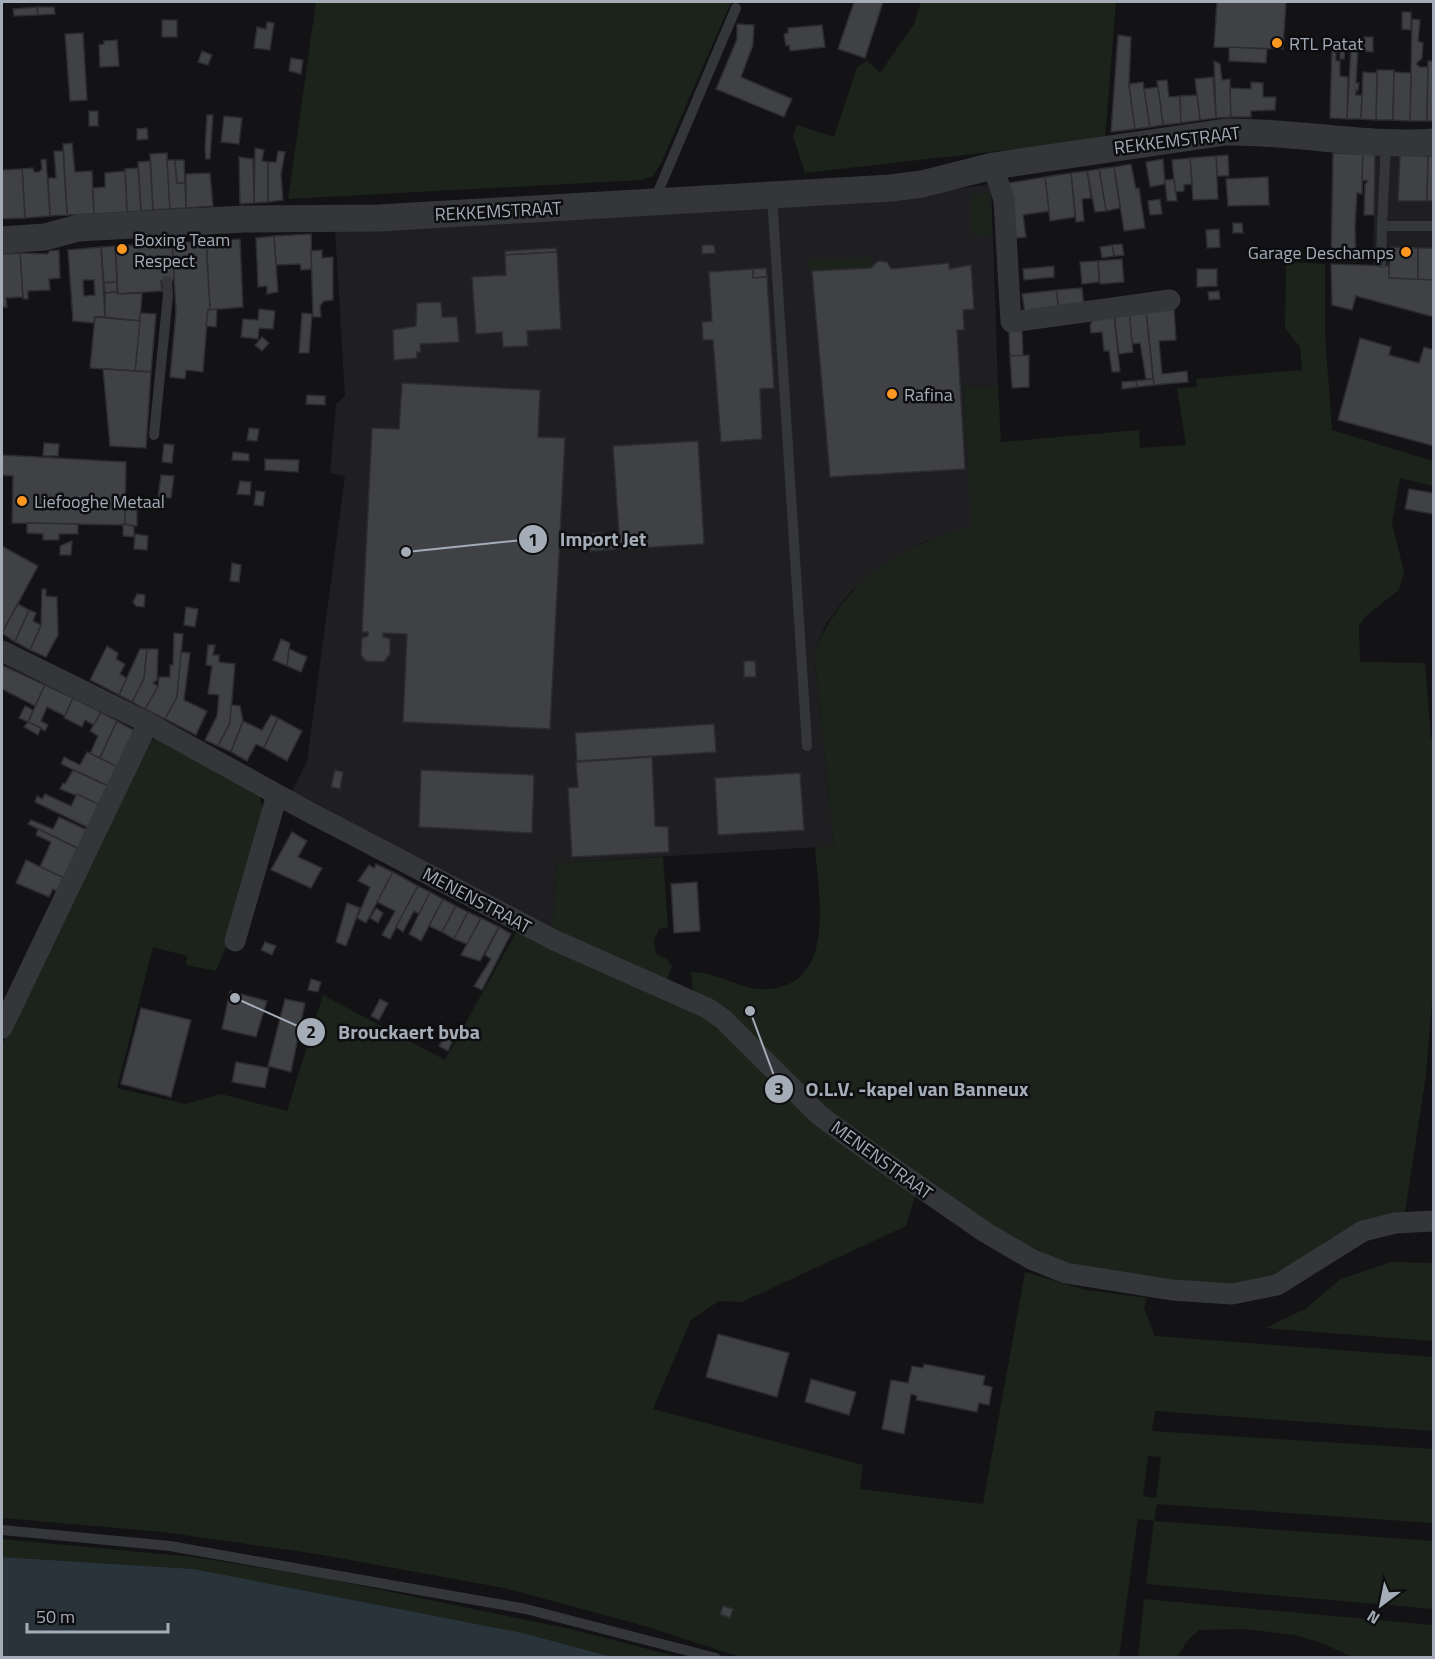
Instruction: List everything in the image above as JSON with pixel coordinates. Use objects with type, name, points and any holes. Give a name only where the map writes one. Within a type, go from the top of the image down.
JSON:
[{"type":"street","name":"REKKEMSTRAAT","points":[[2,240],[45,237],[78,228],[163,234],[244,219],[379,218],[772,196],[922,184],[993,166],[1226,132],[1434,142]]},
{"type":"street","points":[[993,166],[1004,200],[1011,322],[1170,300]]},
{"type":"street","name":"MENENSTRAAT","points":[[2,651],[148,723],[278,795],[554,940],[707,1008],[723,1019],[819,1115],[985,1232],[1031,1259],[1066,1273],[1162,1289],[1232,1294],[1277,1285],[1363,1231],[1395,1223],[1434,1221]]},
{"type":"street","points":[[2,1028],[148,723]]},
{"type":"street","points":[[235,941],[278,795]]},
{"type":"lane","points":[[654,202],[736,8]]},
{"type":"lane","points":[[1381,263],[1386,141]]},
{"type":"lane","points":[[772,196],[807,746]]},
{"type":"lane","points":[[1382,226],[1434,226]]},
{"type":"lane","points":[[154,435],[168,295],[167,280]]},
{"type":"lane","points":[[2,1530],[170,1546],[515,1606],[716,1658]]},
{"type":"shaded area","points":[[316,2],[731,2],[662,161],[653,176],[642,180],[288,199]]},
{"type":"shaded area","points":[[921,2],[1116,2],[1105,139],[805,173],[793,136],[797,125],[834,137],[857,67],[867,61],[880,73],[914,24]]},
{"type":"shaded area","points":[[1375,154],[1433,155],[1433,280],[1389,278],[1389,266],[1373,265]]},
{"type":"shaded area","points":[[991,184],[998,386],[964,387],[972,528],[923,542],[851,591],[826,624],[814,652],[834,846],[557,863],[552,929],[291,793],[307,761],[345,476],[330,473],[336,404],[345,396],[335,229],[895,198]]},
{"type":"shaded area","points":[[990,192],[992,235],[972,236],[971,195]]},
{"type":"shaded area","points":[[871,257],[871,268],[808,271],[808,260]]},
{"type":"shaded area","points":[[1286,262],[1325,264],[1325,333],[1332,430],[1433,461],[1433,486],[1400,478],[1392,523],[1404,572],[1399,590],[1367,615],[1359,625],[1360,662],[1425,663],[1431,738],[1433,738],[1432,1000],[1426,1075],[1405,1212],[1361,1222],[1325,1242],[1289,1270],[1264,1280],[1235,1285],[1111,1276],[1078,1267],[1013,1240],[830,1113],[693,991],[691,972],[710,975],[748,987],[767,989],[790,984],[805,972],[814,954],[819,934],[820,911],[815,847],[834,846],[814,652],[841,605],[876,570],[920,545],[971,527],[964,387],[998,386],[1001,442],[1139,430],[1140,448],[1186,445],[1177,388],[1197,387],[1196,379],[1302,370],[1300,347],[1285,328]]},
{"type":"shaded area","points":[[156,738],[259,794],[264,814],[226,947],[216,971],[186,965],[187,956],[153,947],[117,1088],[186,1104],[221,1094],[287,1111],[323,995],[445,1060],[518,929],[699,1012],[915,1196],[906,1226],[742,1302],[719,1301],[691,1320],[653,1409],[863,1465],[860,1489],[983,1504],[1025,1272],[1086,1290],[1147,1298],[1144,1308],[1155,1336],[1433,1357],[1433,1431],[1155,1411],[1152,1431],[1433,1449],[1433,1523],[1157,1504],[1154,1521],[1138,1519],[1119,1657],[740,1657],[645,1626],[504,1588],[317,1554],[163,1532],[2,1518],[2,1045],[148,741]],"holes":[[[1148,1456],[1161,1457],[1156,1498],[1143,1496]]]},
{"type":"shaded area","points":[[663,857],[668,927],[659,929],[654,940],[656,954],[667,959],[672,966],[667,980],[552,929],[557,863]]},
{"type":"shaded area","points":[[1391,1262],[1433,1263],[1433,1341],[1265,1328],[1305,1309],[1341,1279]]},
{"type":"shaded area","points":[[1154,1521],[1433,1541],[1433,1609],[1146,1584]]},
{"type":"shaded area","points":[[2,1539],[194,1557],[323,1578],[575,1630],[678,1657],[612,1657],[523,1633],[194,1569],[2,1557]]},
{"type":"shaded area","points":[[2,1557],[194,1569],[523,1633],[612,1657],[2,1657]]},
{"type":"shaded area","points":[[1144,1599],[1433,1625],[1433,1657],[1353,1657],[1295,1635],[1245,1629],[1199,1630],[1188,1640],[1177,1657],[1138,1657]]},
{"type":"building","points":[[854,2],[883,2],[865,58],[838,49]]},
{"type":"building","points":[[1217,2],[1286,2],[1283,49],[1214,47]]},
{"type":"building","points":[[37,7],[38,15],[14,16],[13,9]]},
{"type":"building","points":[[37,7],[54,7],[55,14],[38,15]]},
{"type":"building","points":[[1402,12],[1411,12],[1411,30],[1402,29]]},
{"type":"building","points":[[1412,19],[1420,20],[1418,41],[1423,43],[1422,58],[1416,64],[1420,67],[1428,67],[1427,121],[1410,121]]},
{"type":"building","points":[[162,20],[177,20],[177,37],[162,37]]},
{"type":"building","points":[[267,22],[274,23],[270,50],[254,48],[257,27],[266,29]]},
{"type":"building","points":[[737,24],[754,25],[753,45],[741,77],[792,99],[784,117],[716,89],[737,39]]},
{"type":"building","points":[[822,25],[825,47],[790,51],[789,45],[786,46],[784,34],[788,33],[788,28]]},
{"type":"building","points":[[83,33],[87,100],[70,101],[65,34]]},
{"type":"building","points":[[1118,35],[1131,37],[1129,84],[1135,129],[1111,132]]},
{"type":"building","points":[[1364,37],[1373,37],[1373,52],[1364,51]]},
{"type":"building","points":[[117,40],[119,66],[100,67],[99,45],[104,44],[104,41]]},
{"type":"building","points":[[1332,46],[1345,47],[1344,59],[1340,59],[1340,52],[1336,52],[1336,61],[1340,61],[1340,76],[1348,77],[1347,119],[1330,118]]},
{"type":"building","points":[[1229,47],[1267,49],[1266,63],[1229,61]]},
{"type":"building","points":[[1351,47],[1358,48],[1356,83],[1359,83],[1356,95],[1362,95],[1361,119],[1347,119]]},
{"type":"building","points":[[202,51],[212,55],[208,65],[198,62]]},
{"type":"building","points":[[291,58],[303,60],[301,74],[289,71]]},
{"type":"building","points":[[1214,61],[1220,64],[1222,80],[1230,79],[1231,117],[1216,118]]},
{"type":"building","points":[[1428,61],[1434,61],[1434,121],[1427,121]]},
{"type":"building","points":[[1377,70],[1394,70],[1393,120],[1376,120]]},
{"type":"building","points":[[1363,72],[1377,73],[1376,120],[1361,119]]},
{"type":"building","points":[[1394,72],[1411,73],[1410,121],[1393,120]]},
{"type":"building","points":[[1213,77],[1216,118],[1200,120],[1195,79]]},
{"type":"building","points":[[1167,80],[1169,97],[1180,96],[1181,123],[1163,125],[1157,81]]},
{"type":"building","points":[[1143,82],[1150,127],[1135,129],[1129,84]]},
{"type":"building","points":[[1251,82],[1263,83],[1263,97],[1276,97],[1275,110],[1251,111],[1251,117],[1231,117],[1230,88],[1251,89]]},
{"type":"building","points":[[1158,87],[1163,125],[1150,127],[1144,89]]},
{"type":"building","points":[[1197,95],[1200,120],[1181,123],[1180,96]]},
{"type":"building","points":[[89,111],[98,111],[98,126],[89,126]]},
{"type":"building","points":[[207,115],[213,115],[210,159],[206,159],[205,149]]},
{"type":"building","points":[[224,116],[242,118],[239,144],[221,142]]},
{"type":"building","points":[[147,128],[148,139],[137,140],[137,129]]},
{"type":"building","points":[[72,143],[75,172],[92,171],[94,214],[67,215],[63,144]]},
{"type":"building","points":[[255,148],[264,150],[262,161],[268,162],[268,202],[254,203]]},
{"type":"building","points":[[54,151],[63,151],[67,215],[50,216],[48,178],[56,178]]},
{"type":"building","points":[[278,151],[285,152],[281,174],[283,200],[268,202],[268,162],[276,162]]},
{"type":"building","points":[[167,153],[170,209],[153,210],[150,154]]},
{"type":"building","points":[[1333,153],[1363,154],[1362,194],[1357,193],[1356,261],[1331,260]]},
{"type":"building","points":[[1363,154],[1375,154],[1374,215],[1364,215],[1365,184],[1368,181],[1362,180]]},
{"type":"building","points":[[1228,155],[1229,176],[1217,176],[1216,156]]},
{"type":"building","points":[[1400,155],[1428,156],[1427,201],[1398,201]]},
{"type":"building","points":[[1216,156],[1218,199],[1193,200],[1190,158]]},
{"type":"building","points":[[1428,156],[1434,156],[1434,201],[1427,201]]},
{"type":"building","points":[[239,157],[253,159],[254,203],[240,204]]},
{"type":"building","points":[[1190,158],[1192,184],[1184,185],[1184,191],[1175,192],[1172,160]]},
{"type":"building","points":[[46,159],[50,216],[25,218],[22,169],[33,168],[34,172],[39,172],[42,169],[41,160]]},
{"type":"building","points":[[1163,159],[1165,184],[1150,187],[1146,162]]},
{"type":"building","points":[[167,160],[175,160],[177,183],[185,183],[186,208],[170,209]]},
{"type":"building","points":[[175,160],[184,160],[185,183],[177,183]]},
{"type":"building","points":[[150,161],[153,210],[141,211],[138,162]]},
{"type":"building","points":[[1131,164],[1136,189],[1139,188],[1145,228],[1124,231],[1114,167]]},
{"type":"building","points":[[1114,167],[1120,208],[1106,211],[1099,169]]},
{"type":"building","points":[[138,168],[141,211],[127,212],[125,169]]},
{"type":"building","points":[[22,169],[25,218],[2,219],[2,170]]},
{"type":"building","points":[[1099,169],[1106,211],[1095,212],[1087,171]]},
{"type":"building","points":[[125,171],[127,212],[94,214],[93,188],[105,187],[105,173]]},
{"type":"building","points":[[1087,171],[1091,198],[1082,199],[1084,221],[1076,222],[1071,173]]},
{"type":"building","points":[[210,173],[213,206],[186,208],[186,174]]},
{"type":"building","points":[[1071,173],[1075,217],[1050,221],[1045,177]]},
{"type":"building","points":[[1045,177],[1049,211],[1023,215],[1026,237],[1016,238],[1008,183]]},
{"type":"building","points":[[1268,177],[1269,205],[1228,206],[1226,179]]},
{"type":"building","points":[[1174,179],[1177,201],[1167,201],[1165,180]]},
{"type":"building","points":[[1160,199],[1162,214],[1150,215],[1148,201]]},
{"type":"building","points":[[1233,223],[1242,223],[1243,233],[1233,233]]},
{"type":"building","points":[[1219,229],[1220,247],[1207,248],[1206,230]]},
{"type":"building","points":[[311,234],[312,269],[301,270],[300,264],[276,265],[274,236]]},
{"type":"building","points":[[274,236],[278,292],[267,294],[267,286],[258,287],[256,238]]},
{"type":"building","points":[[240,239],[243,307],[210,310],[206,241]]},
{"type":"building","points":[[206,241],[210,310],[208,310],[203,372],[186,370],[185,379],[170,377],[176,312],[172,243]]},
{"type":"building","points":[[172,243],[174,280],[161,281],[162,291],[118,294],[115,246]]},
{"type":"building","points":[[1122,244],[1124,255],[1114,256],[1112,245]]},
{"type":"building","points":[[702,245],[714,245],[715,253],[702,254]]},
{"type":"building","points":[[1112,245],[1114,256],[1102,258],[1100,247]]},
{"type":"building","points":[[115,246],[117,282],[104,283],[101,247]]},
{"type":"building","points":[[101,247],[105,317],[95,317],[94,323],[73,321],[68,250]],"holes":[[[83,280],[94,280],[95,295],[84,296]]]},
{"type":"building","points":[[1390,247],[1418,248],[1418,280],[1389,278]]},
{"type":"building","points":[[556,248],[557,252],[505,255],[505,251]]},
{"type":"building","points":[[1418,248],[1434,248],[1434,280],[1418,280]]},
{"type":"building","points":[[59,250],[60,278],[49,279],[50,290],[28,291],[28,299],[23,299],[20,253],[47,254],[50,251]]},
{"type":"building","points":[[322,250],[322,258],[333,257],[333,300],[324,301],[320,306],[321,317],[313,317],[311,251]]},
{"type":"building","points":[[557,252],[561,329],[527,331],[528,346],[503,347],[502,332],[476,334],[472,277],[506,275],[505,255]]},
{"type":"building","points":[[20,253],[23,297],[6,298],[7,307],[2,307],[2,254]]},
{"type":"building","points":[[1122,259],[1124,282],[1100,284],[1098,261]]},
{"type":"building","name":"Rafina","points":[[878,261],[887,262],[891,269],[949,263],[949,269],[971,265],[974,309],[963,310],[964,330],[957,330],[965,469],[830,477],[812,271],[871,268]]},
{"type":"building","points":[[1098,261],[1099,282],[1082,284],[1080,262]]},
{"type":"building","points":[[1331,264],[1389,266],[1389,278],[1434,280],[1434,317],[1356,296],[1352,310],[1332,305]]},
{"type":"building","points":[[1054,266],[1054,277],[1024,280],[1023,269]]},
{"type":"building","points":[[766,268],[767,277],[753,278],[753,269]]},
{"type":"building","points":[[753,269],[753,278],[767,277],[774,388],[760,389],[762,439],[721,442],[713,340],[703,340],[702,322],[712,321],[709,272]]},
{"type":"building","points":[[1197,269],[1217,269],[1217,286],[1197,287]]},
{"type":"building","points":[[117,282],[117,292],[105,293],[104,283]]},
{"type":"building","points":[[1082,288],[1084,307],[1059,309],[1056,290]]},
{"type":"building","points":[[1056,290],[1059,310],[1025,313],[1022,294]]},
{"type":"building","points":[[1219,291],[1220,299],[1209,300],[1208,292]]},
{"type":"building","points":[[117,292],[118,294],[142,293],[140,321],[105,317],[105,293]]},
{"type":"building","points":[[441,302],[442,317],[457,317],[459,342],[420,344],[421,352],[417,352],[417,358],[394,360],[393,330],[416,326],[417,303]]},
{"type":"building","points":[[1174,308],[1176,340],[1159,341],[1162,374],[1187,371],[1188,382],[1154,385],[1146,311]]},
{"type":"building","points":[[217,309],[216,327],[206,326],[208,310]]},
{"type":"building","points":[[259,309],[275,311],[273,329],[259,328],[258,339],[241,337],[243,319],[258,320]]},
{"type":"building","points":[[1146,311],[1153,379],[1146,379],[1140,343],[1132,344],[1129,312]]},
{"type":"building","points":[[1129,312],[1133,352],[1119,354],[1114,314]]},
{"type":"building","points":[[140,313],[156,314],[151,372],[135,371]]},
{"type":"building","points":[[302,313],[312,314],[309,353],[299,353]]},
{"type":"building","points":[[1114,314],[1120,372],[1112,372],[1109,351],[1104,351],[1102,332],[1091,333],[1090,325],[1093,320]]},
{"type":"building","points":[[95,317],[140,321],[135,371],[90,368]]},
{"type":"building","points":[[1022,330],[1023,356],[1010,356],[1009,331]]},
{"type":"building","points":[[262,337],[269,343],[262,351],[255,345]]},
{"type":"building","points":[[1360,338],[1391,347],[1389,355],[1419,363],[1424,347],[1434,350],[1434,446],[1338,420]]},
{"type":"building","points":[[1029,355],[1029,387],[1012,388],[1010,356]]},
{"type":"building","points":[[103,369],[151,372],[146,448],[110,446]]},
{"type":"building","points":[[1153,379],[1154,385],[1137,387],[1136,381]]},
{"type":"building","points":[[1136,381],[1137,387],[1122,389],[1122,382]]},
{"type":"building","points":[[402,383],[540,390],[538,437],[565,438],[550,729],[403,722],[407,634],[383,633],[383,637],[390,639],[390,654],[384,662],[366,661],[361,655],[362,638],[368,636],[368,632],[362,632],[372,428],[399,429]]},
{"type":"building","points":[[307,395],[325,396],[325,405],[306,404]]},
{"type":"building","points":[[249,428],[259,429],[257,441],[247,440]]},
{"type":"building","points":[[698,441],[704,544],[620,549],[613,446]]},
{"type":"building","points":[[44,443],[59,444],[58,456],[43,456]]},
{"type":"building","points":[[164,444],[174,445],[172,463],[162,462]]},
{"type":"building","points":[[233,452],[249,454],[249,461],[232,460]]},
{"type":"building","points":[[2,455],[126,462],[125,525],[12,523],[13,476],[2,475]]},
{"type":"building","points":[[265,459],[299,460],[298,472],[265,470]]},
{"type":"building","points":[[161,475],[174,476],[171,498],[158,497]]},
{"type":"building","points":[[240,481],[251,482],[250,495],[237,494]]},
{"type":"building","points":[[1409,489],[1434,493],[1433,514],[1405,509]]},
{"type":"building","points":[[256,491],[265,492],[263,506],[254,505]]},
{"type":"building","points":[[125,505],[137,509],[137,526],[125,525]]},
{"type":"building","points":[[27,523],[78,524],[78,534],[59,534],[59,540],[43,540],[43,534],[27,533]]},
{"type":"building","points":[[123,524],[134,526],[134,537],[123,536]]},
{"type":"building","points":[[602,533],[603,536],[616,535],[617,549],[590,551],[589,534]]},
{"type":"building","points":[[135,534],[148,536],[147,550],[134,549]]},
{"type":"building","points":[[72,541],[71,555],[60,555],[60,546]]},
{"type":"building","points":[[2,546],[38,566],[2,633]]},
{"type":"building","points":[[232,563],[241,565],[239,582],[230,581]]},
{"type":"building","points":[[42,589],[46,589],[46,596],[57,597],[58,635],[46,657],[30,650],[41,625]]},
{"type":"building","points":[[137,594],[145,595],[144,607],[136,606],[133,602]]},
{"type":"building","points":[[18,604],[29,610],[15,642],[2,633]]},
{"type":"building","points":[[186,607],[198,609],[195,627],[184,625]]},
{"type":"building","points":[[29,610],[36,613],[33,621],[41,625],[30,650],[15,642]]},
{"type":"building","points":[[174,633],[183,634],[177,697],[165,719],[145,709],[158,686],[159,677],[170,677],[170,665],[173,665]]},
{"type":"building","points":[[281,639],[290,643],[287,666],[273,660]]},
{"type":"building","points":[[208,645],[215,645],[213,655],[219,655],[219,662],[235,664],[230,723],[218,746],[205,740],[217,716],[219,695],[208,694],[212,666],[206,665]]},
{"type":"building","points":[[107,646],[118,653],[116,659],[125,664],[120,674],[128,679],[119,695],[90,680]]},
{"type":"building","points":[[140,649],[147,649],[144,679],[132,702],[119,695]]},
{"type":"building","points":[[147,649],[158,649],[157,680],[153,683],[158,686],[145,709],[132,702],[144,679]]},
{"type":"building","points":[[289,649],[307,657],[301,672],[287,666]]},
{"type":"building","points":[[181,652],[190,653],[184,700],[207,711],[196,735],[165,719],[177,697]]},
{"type":"building","points":[[744,661],[755,661],[756,677],[744,677]]},
{"type":"building","points":[[2,665],[45,685],[35,706],[2,689]]},
{"type":"building","points":[[45,685],[73,698],[65,716],[47,707],[41,721],[48,725],[45,731],[28,722]]},
{"type":"building","points":[[73,698],[101,712],[94,725],[85,720],[82,727],[64,718]]},
{"type":"building","points":[[231,705],[240,706],[243,721],[231,752],[218,746],[230,723]]},
{"type":"building","points":[[25,706],[33,710],[28,722],[19,718]]},
{"type":"building","points":[[101,712],[117,721],[100,758],[90,754],[98,736],[90,731]]},
{"type":"building","points":[[271,715],[278,718],[264,748],[256,744],[247,761],[231,752],[243,721],[262,730]]},
{"type":"building","points":[[278,718],[302,731],[287,761],[264,748]]},
{"type":"building","points":[[117,721],[135,731],[118,767],[100,758]]},
{"type":"building","points":[[28,722],[41,728],[38,735],[24,727]]},
{"type":"building","points":[[714,724],[716,752],[577,761],[575,733]]},
{"type":"building","points":[[87,752],[118,767],[108,786],[61,764],[64,757],[80,765]]},
{"type":"building","points":[[652,757],[655,826],[668,827],[669,852],[572,857],[568,788],[578,787],[576,762]]},
{"type":"building","points":[[73,770],[108,786],[100,805],[60,789]]},
{"type":"building","points":[[335,770],[343,772],[340,789],[331,787]]},
{"type":"building","points":[[421,770],[534,775],[532,833],[419,827]]},
{"type":"building","points":[[800,773],[804,830],[718,835],[715,778]]},
{"type":"building","points":[[45,794],[71,806],[77,794],[100,805],[89,828],[35,802],[37,796],[42,799]]},
{"type":"building","points":[[59,817],[87,830],[79,849],[28,824],[31,820],[53,829]]},
{"type":"building","points":[[38,829],[79,849],[64,878],[40,867],[51,842],[36,835]]},
{"type":"building","points":[[292,832],[307,841],[298,857],[322,868],[311,888],[271,870]]},
{"type":"building","points":[[26,860],[64,878],[58,892],[53,889],[49,897],[16,883]]},
{"type":"building","points":[[376,864],[393,872],[366,923],[357,918],[370,887],[358,881],[369,865],[374,868]]},
{"type":"building","points":[[393,872],[418,886],[390,939],[382,935],[395,911],[377,902]]},
{"type":"building","points":[[697,882],[700,931],[674,933],[671,884]]},
{"type":"building","points":[[418,886],[430,892],[419,914],[414,911],[403,932],[396,927]]},
{"type":"building","points":[[430,892],[443,899],[421,941],[409,934]]},
{"type":"building","points":[[443,899],[456,906],[442,932],[429,926]]},
{"type":"building","points":[[347,903],[360,908],[346,946],[336,942]]},
{"type":"building","points":[[456,906],[468,912],[454,939],[442,932]]},
{"type":"building","points":[[376,908],[383,913],[378,923],[370,918]]},
{"type":"building","points":[[468,912],[481,918],[467,944],[454,939]]},
{"type":"building","points":[[481,918],[499,927],[480,961],[461,955]]},
{"type":"building","points":[[499,927],[511,934],[482,990],[474,986],[491,959],[485,955]]},
{"type":"building","points":[[265,942],[276,946],[272,955],[261,950]]},
{"type":"building","points":[[311,979],[321,982],[318,992],[308,990]]},
{"type":"building","points":[[230,991],[267,1001],[256,1037],[222,1029]]},
{"type":"building","points":[[285,999],[305,1003],[291,1072],[268,1066]]},
{"type":"building","points":[[380,999],[388,1003],[379,1020],[371,1016]]},
{"type":"building","points":[[141,1008],[191,1020],[171,1097],[121,1084]]},
{"type":"building","points":[[445,1036],[453,1040],[448,1051],[439,1046]]},
{"type":"building","points":[[236,1062],[269,1068],[265,1088],[232,1082]]},
{"type":"building","points":[[718,1334],[789,1353],[777,1397],[706,1377]]},
{"type":"building","points":[[924,1364],[985,1376],[983,1385],[992,1387],[989,1405],[979,1403],[977,1412],[916,1400],[917,1396],[911,1394],[904,1434],[882,1429],[891,1380],[908,1383],[912,1366],[923,1368]]},
{"type":"building","points":[[811,1379],[856,1392],[849,1415],[805,1402]]},
{"type":"building","points":[[723,1606],[733,1609],[730,1618],[720,1614]]},
{"type":"place","name":"RTL Patat","points":[[1277,43]]},
{"type":"place","name":"Boxing Team Respect","points":[[122,249]]},
{"type":"place","name":"Garage Deschamps","points":[[1406,252]]},
{"type":"place","name":"Rafina","points":[[892,394]]},
{"type":"place","name":"Liefooghe Metaal","points":[[22,501]]},
{"type":"place","name":"Import Jet","points":[[406,552]]},
{"type":"place","name":"Brouckaert bvba","points":[[235,998]]},
{"type":"place","name":"O.L.V. -kapel van Banneux","points":[[750,1011]]}]
